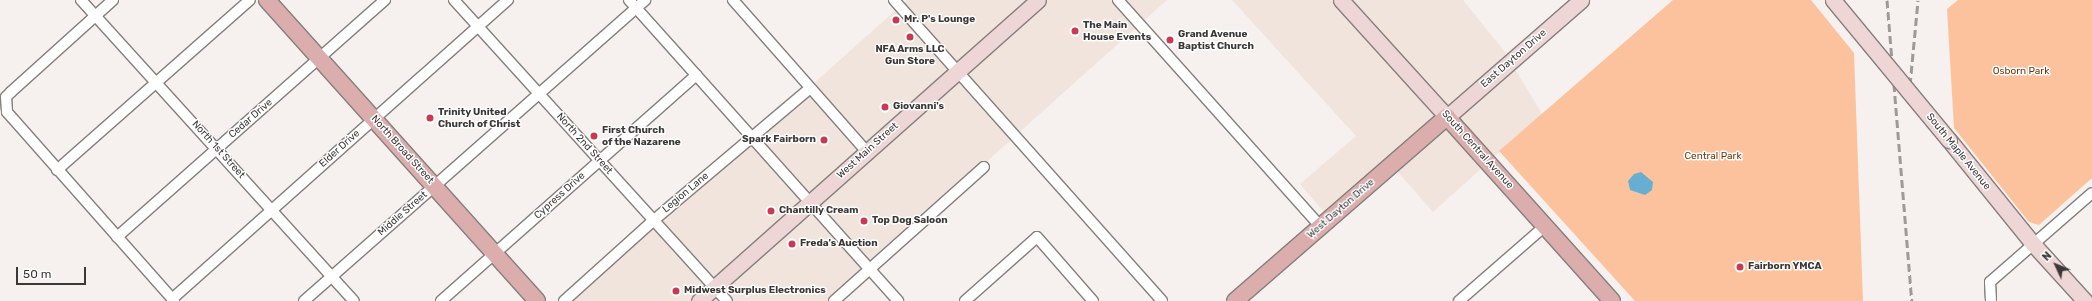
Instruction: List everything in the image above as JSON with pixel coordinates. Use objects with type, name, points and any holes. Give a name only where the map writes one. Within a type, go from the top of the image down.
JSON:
[{"type":"main road","name":"North Broad Street","points":[[267,0],[537,301]]},
{"type":"main road","name":"West Dayton Drive","points":[[1235,301],[1447,117]]},
{"type":"main road","name":"South Central Avenue","points":[[1447,117],[1612,301]]},
{"type":"street","name":"North 1st Street","points":[[81,0],[354,301]]},
{"type":"street","points":[[113,0],[11,92],[6,97],[5,104],[11,120],[173,300]]},
{"type":"street","points":[[57,170],[250,0]]},
{"type":"street","name":"Cedar Drive","points":[[117,237],[385,0]]},
{"type":"street","name":"North 2nd Street","points":[[454,0],[726,301]]},
{"type":"street","name":"Elder Drive","points":[[173,300],[508,0]]},
{"type":"street","points":[[628,0],[898,301]]},
{"type":"street","name":"Middle Street","points":[[304,301],[645,0]]},
{"type":"street","points":[[733,0],[867,152]]},
{"type":"street","points":[[894,0],[1162,301]]},
{"type":"street","name":"West Main Street","points":[[698,301],[1038,0]]},
{"type":"street","points":[[1118,0],[1321,227]]},
{"type":"street","name":"South Central Avenue","points":[[1341,0],[1447,117]]},
{"type":"street","name":"East Dayton Drive","points":[[1447,117],[1581,0]]},
{"type":"street","name":"South Maple Avenue","points":[[1833,0],[2034,245],[2085,301]]},
{"type":"street","name":"Cypress Drive","points":[[441,301],[696,75]]},
{"type":"street","name":"Legion Lane","points":[[564,301],[654,220],[810,88]]},
{"type":"street","points":[[834,301],[984,168]]},
{"type":"street","points":[[1991,301],[1990,282],[2092,193]]},
{"type":"street","points":[[1460,301],[1545,226]]},
{"type":"street","points":[[965,301],[1037,238],[1094,301]]},
{"type":"shaded area","points":[[907,0],[1167,0],[831,301],[570,301]]},
{"type":"shaded area","points":[[1232,0],[1463,0],[1505,52],[1542,114],[1433,212],[1396,170],[1333,223],[1300,184],[1356,136]]},
{"type":"green space","name":"Central Park","points":[[1673,0],[1811,0],[1854,53],[1863,301],[1635,301],[1499,151]]},
{"type":"green space","name":"Osborn Park","points":[[1958,0],[2092,0],[2092,178],[2039,225],[2029,222],[1954,128],[1947,9]]},
{"type":"water","points":[[1641,172],[1653,182],[1652,190],[1645,195],[1630,190],[1628,181],[1634,174]]},
{"type":"railway","points":[[1887,0],[1912,301]]},
{"type":"railway","points":[[1910,85],[1918,0]]},
{"type":"place","name":"Mr. P's Lounge","points":[[896,20]]},
{"type":"place","name":"The Main House Events","points":[[1075,31]]},
{"type":"place","name":"NFA Arms LLC Gun Store","points":[[910,37]]},
{"type":"place","name":"Grand Avenue Baptist Church","points":[[1170,40]]},
{"type":"place","name":"Giovanni's","points":[[885,107]]},
{"type":"place","name":"Trinity United Church of Christ","points":[[430,118]]},
{"type":"place","name":"First Church of the Nazarene","points":[[594,136]]},
{"type":"place","name":"Spark Fairborn","points":[[824,140]]},
{"type":"place","name":"Chantilly Cream","points":[[771,211]]},
{"type":"place","name":"Top Dog Saloon","points":[[864,221]]},
{"type":"place","name":"Freda's Auction","points":[[792,244]]},
{"type":"place","name":"Fairborn YMCA","points":[[1740,267]]},
{"type":"place","name":"Midwest Surplus Electronics","points":[[676,291]]}]
